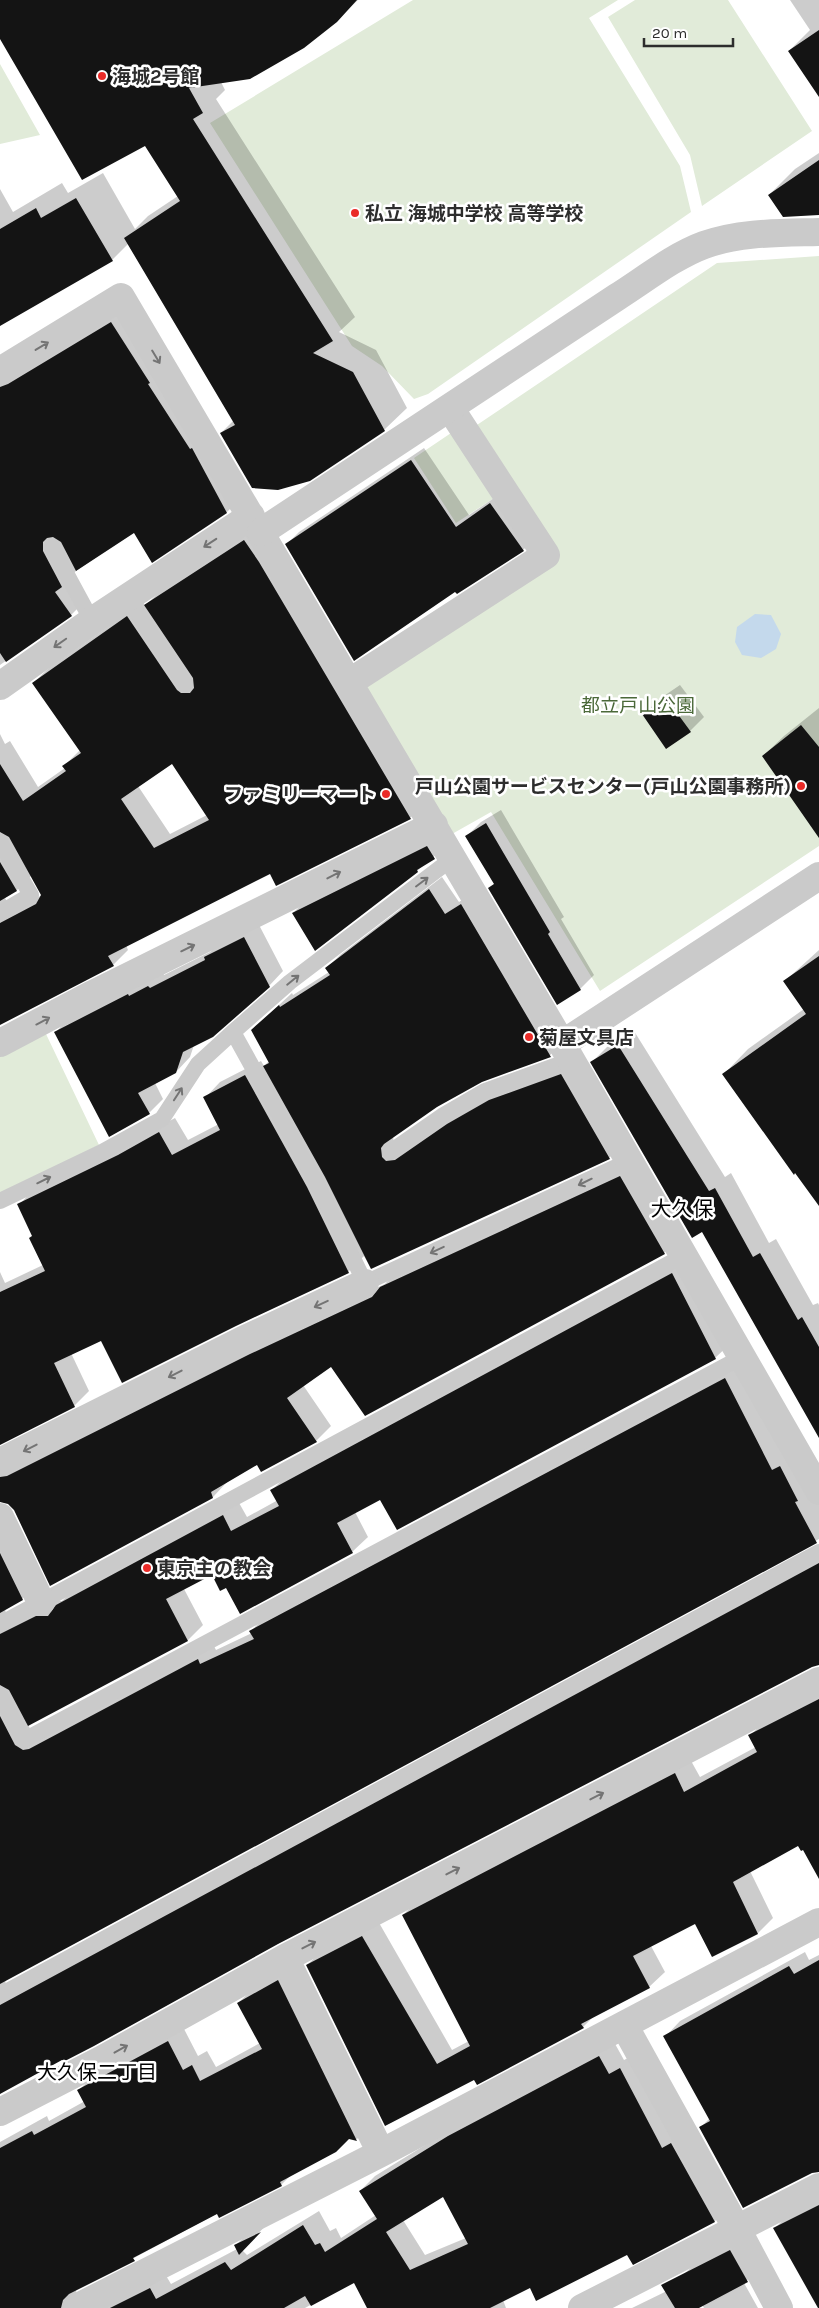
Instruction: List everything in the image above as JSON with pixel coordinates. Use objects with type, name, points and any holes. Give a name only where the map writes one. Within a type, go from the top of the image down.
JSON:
[{"type":"street","points":[[0,686],[127,598],[256,524],[450,408],[625,292],[704,245],[752,235],[819,232]]},
{"type":"street","points":[[0,371],[121,298],[350,682],[567,1052],[819,1491]]},
{"type":"street","points":[[350,682],[546,555],[450,408]]},
{"type":"street","points":[[0,1044],[93,994],[434,825]]},
{"type":"street","points":[[567,1052],[819,876]]},
{"type":"street","points":[[0,1462],[243,1340],[365,1283]]},
{"type":"street","points":[[0,1517],[42,1602]]},
{"type":"street","points":[[0,2112],[101,2060],[285,1958],[819,1681]]},
{"type":"street","points":[[76,2308],[381,2153],[819,1922]]},
{"type":"street","points":[[285,1958],[381,2153]]},
{"type":"street","points":[[624,2025],[738,2229],[779,2308]]},
{"type":"street","points":[[582,2308],[819,2187]]},
{"type":"lane","points":[[52,547],[92,621]]},
{"type":"lane","points":[[127,598],[185,684]]},
{"type":"lane","points":[[0,842],[31,895],[0,914]]},
{"type":"lane","points":[[0,1201],[102,1152],[162,1119],[198,1064],[233,1032],[290,982],[453,858]]},
{"type":"lane","points":[[233,1032],[316,1182],[365,1283],[629,1161]]},
{"type":"lane","points":[[390,1152],[442,1116],[486,1091],[567,1052]]},
{"type":"lane","points":[[0,1624],[685,1255]]},
{"type":"lane","points":[[0,1695],[24,1740],[742,1357]]},
{"type":"lane","points":[[0,1995],[819,1552]]},
{"type":"green space","points":[[413,0],[618,0],[589,18],[680,166],[691,212],[428,394],[414,399],[382,366],[352,346],[210,123]]},
{"type":"green space","points":[[635,0],[728,0],[812,131],[702,206],[690,155],[608,17]]},
{"type":"green space","points":[[0,64],[40,135],[0,144]]},
{"type":"green space","name":"都立戸山公園","points":[[819,256],[819,846],[600,991],[491,812],[452,834],[360,686],[538,552],[471,429],[717,263]]},
{"type":"green space","points":[[454,431],[497,496],[456,523],[414,458]]},
{"type":"green space","points":[[46,1034],[99,1145],[0,1195],[0,1057]]},
{"type":"water","points":[[755,614],[771,615],[781,634],[776,649],[761,658],[742,655],[735,642],[737,627]]},
{"type":"building","points":[[0,0],[357,0],[337,22],[304,48],[250,79],[189,88],[203,113],[193,119],[333,341],[313,353],[353,372],[385,431],[310,481],[278,490],[252,488],[220,433],[235,425],[124,238],[180,201],[145,146],[82,180],[0,39]]},
{"type":"building","points":[[819,30],[819,97],[788,51]]},
{"type":"building","points":[[819,160],[819,215],[783,217],[768,195]]},
{"type":"building","points":[[76,198],[113,261],[0,326],[0,229],[36,208],[41,218]]},
{"type":"building","points":[[111,322],[150,383],[148,384],[190,449],[192,448],[227,513],[152,563],[134,533],[76,571],[61,542],[53,537],[47,538],[43,542],[43,551],[62,587],[55,592],[72,616],[6,662],[0,653],[0,387]]},
{"type":"building","points":[[411,460],[456,527],[490,503],[524,551],[457,594],[455,592],[354,661],[285,544]]},
{"type":"building","points":[[244,540],[259,562],[411,819],[276,886],[270,874],[108,956],[114,966],[0,1025],[0,923],[36,904],[41,895],[9,837],[0,832],[0,764],[23,801],[66,771],[62,766],[81,753],[32,683],[127,616],[177,690],[181,693],[190,693],[194,688],[193,678],[144,605]],"holes":[[[172,764],[209,820],[154,848],[121,799]]]},
{"type":"building","points":[[666,698],[691,732],[666,749],[642,714]]},
{"type":"building","name":"戸山公園サービスセンター(戸山公園事務所)","points":[[801,725],[819,747],[819,838],[762,756]]},
{"type":"building","points":[[486,823],[550,932],[548,934],[581,990],[557,1005],[488,888],[494,884],[465,836]]},
{"type":"building","points":[[427,846],[435,859],[417,870],[418,872],[315,951],[292,913]]},
{"type":"building","points":[[0,862],[17,891],[0,901]]},
{"type":"building","points":[[429,889],[445,914],[461,904],[551,1057],[482,1082],[437,1107],[384,1144],[381,1148],[382,1157],[386,1161],[395,1160],[447,1124],[489,1100],[561,1074],[610,1159],[371,1269],[325,1177],[263,1066],[269,1063],[251,1030],[279,1005],[280,1007],[330,975],[325,968]]},
{"type":"building","points":[[244,937],[270,987],[213,1037],[183,1052],[176,1073],[138,1093],[150,1114],[109,1137],[54,1032],[128,994],[129,996],[148,986],[150,988],[205,960],[204,957]]},
{"type":"building","points":[[819,956],[819,1206],[795,1173],[794,1175],[722,1074],[806,1014],[783,981]]},
{"type":"building","points":[[618,1045],[709,1191],[715,1188],[753,1257],[760,1253],[798,1320],[802,1317],[819,1347],[819,1438],[702,1232],[692,1238],[590,1062]]},
{"type":"building","points":[[245,1075],[307,1187],[349,1273],[236,1326],[122,1383],[101,1341],[54,1363],[75,1407],[0,1445],[0,1292],[45,1271],[29,1238],[32,1236],[17,1204],[118,1155],[159,1132],[172,1155],[220,1130],[203,1097]]},
{"type":"building","points":[[620,1176],[665,1254],[365,1416],[331,1367],[287,1398],[317,1442],[261,1472],[257,1465],[211,1492],[213,1498],[50,1586],[14,1510],[8,1504],[0,1502],[0,1477],[7,1476],[250,1354],[372,1297],[380,1287]]},
{"type":"building","points":[[672,1273],[716,1359],[397,1530],[380,1500],[337,1523],[353,1553],[240,1614],[226,1588],[220,1591],[212,1575],[166,1599],[188,1641],[28,1726],[9,1690],[0,1685],[0,1634],[36,1616],[48,1616],[56,1605],[223,1515],[231,1531],[279,1506],[270,1490]]},
{"type":"building","points":[[725,1378],[772,1470],[780,1466],[798,1501],[795,1502],[817,1543],[0,1984],[0,1716],[15,1745],[23,1750],[29,1749],[198,1659],[200,1664],[254,1639],[249,1631]]},
{"type":"building","points":[[0,1553],[23,1600],[0,1613]]},
{"type":"building","points":[[819,1563],[819,1665],[278,1944],[94,2046],[63,2062],[62,2060],[0,2094],[0,2005]]},
{"type":"building","points":[[819,1699],[819,1879],[803,1850],[801,1851],[798,1846],[733,1882],[758,1934],[712,1957],[695,1924],[633,1956],[650,1988],[581,2024],[584,2028],[477,2085],[474,2080],[385,2126],[306,1965],[362,1936],[437,2064],[470,2046],[402,1915],[675,1773],[684,1792],[757,1752],[748,1735]]},
{"type":"building","points":[[819,1960],[819,2172],[812,2173],[743,2208],[699,2127],[710,2121],[663,2036],[789,1966],[794,1974]]},
{"type":"building","points":[[278,1980],[357,2141],[349,2139],[336,2152],[280,2182],[282,2186],[219,2218],[217,2214],[133,2258],[135,2261],[69,2294],[63,2300],[61,2308],[0,2308],[0,2148],[32,2131],[34,2135],[86,2107],[77,2090],[168,2041],[183,2070],[192,2065],[200,2081],[262,2049],[237,2003]]},
{"type":"building","points":[[599,2056],[609,2074],[620,2068],[662,2148],[671,2143],[715,2222],[633,2265],[627,2255],[536,2301],[530,2288],[490,2308],[367,2308],[354,2283],[311,2306],[305,2296],[284,2308],[110,2308],[150,2288],[156,2299],[225,2262],[231,2270],[303,2225],[315,2245],[320,2243],[325,2252],[377,2219],[359,2191],[448,2136]],"holes":[[[443,2197],[468,2244],[410,2270],[386,2232]]]},
{"type":"building","points":[[819,2205],[819,2308],[818,2308],[773,2228]]},
{"type":"building","points":[[261,2232],[239,2255],[234,2245]]},
{"type":"building","points":[[730,2250],[748,2282],[699,2308],[675,2308],[661,2285]]},
{"type":"place","name":"海城2号館","points":[[102,76]]},
{"type":"place","name":"私立 海城中学校 高等学校","points":[[355,213]]},
{"type":"place","name":"戸山公園サービスセンター(戸山公園事務所)","points":[[801,786]]},
{"type":"place","name":"ファミリーマート","points":[[386,794]]},
{"type":"place","name":"菊屋文具店","points":[[529,1037]]},
{"type":"place","name":"東京主の教会","points":[[147,1568]]},
{"type":"district","name":"大久保","points":[[682,1209]]},
{"type":"district","name":"大久保二丁目","points":[[97,2072]]}]
